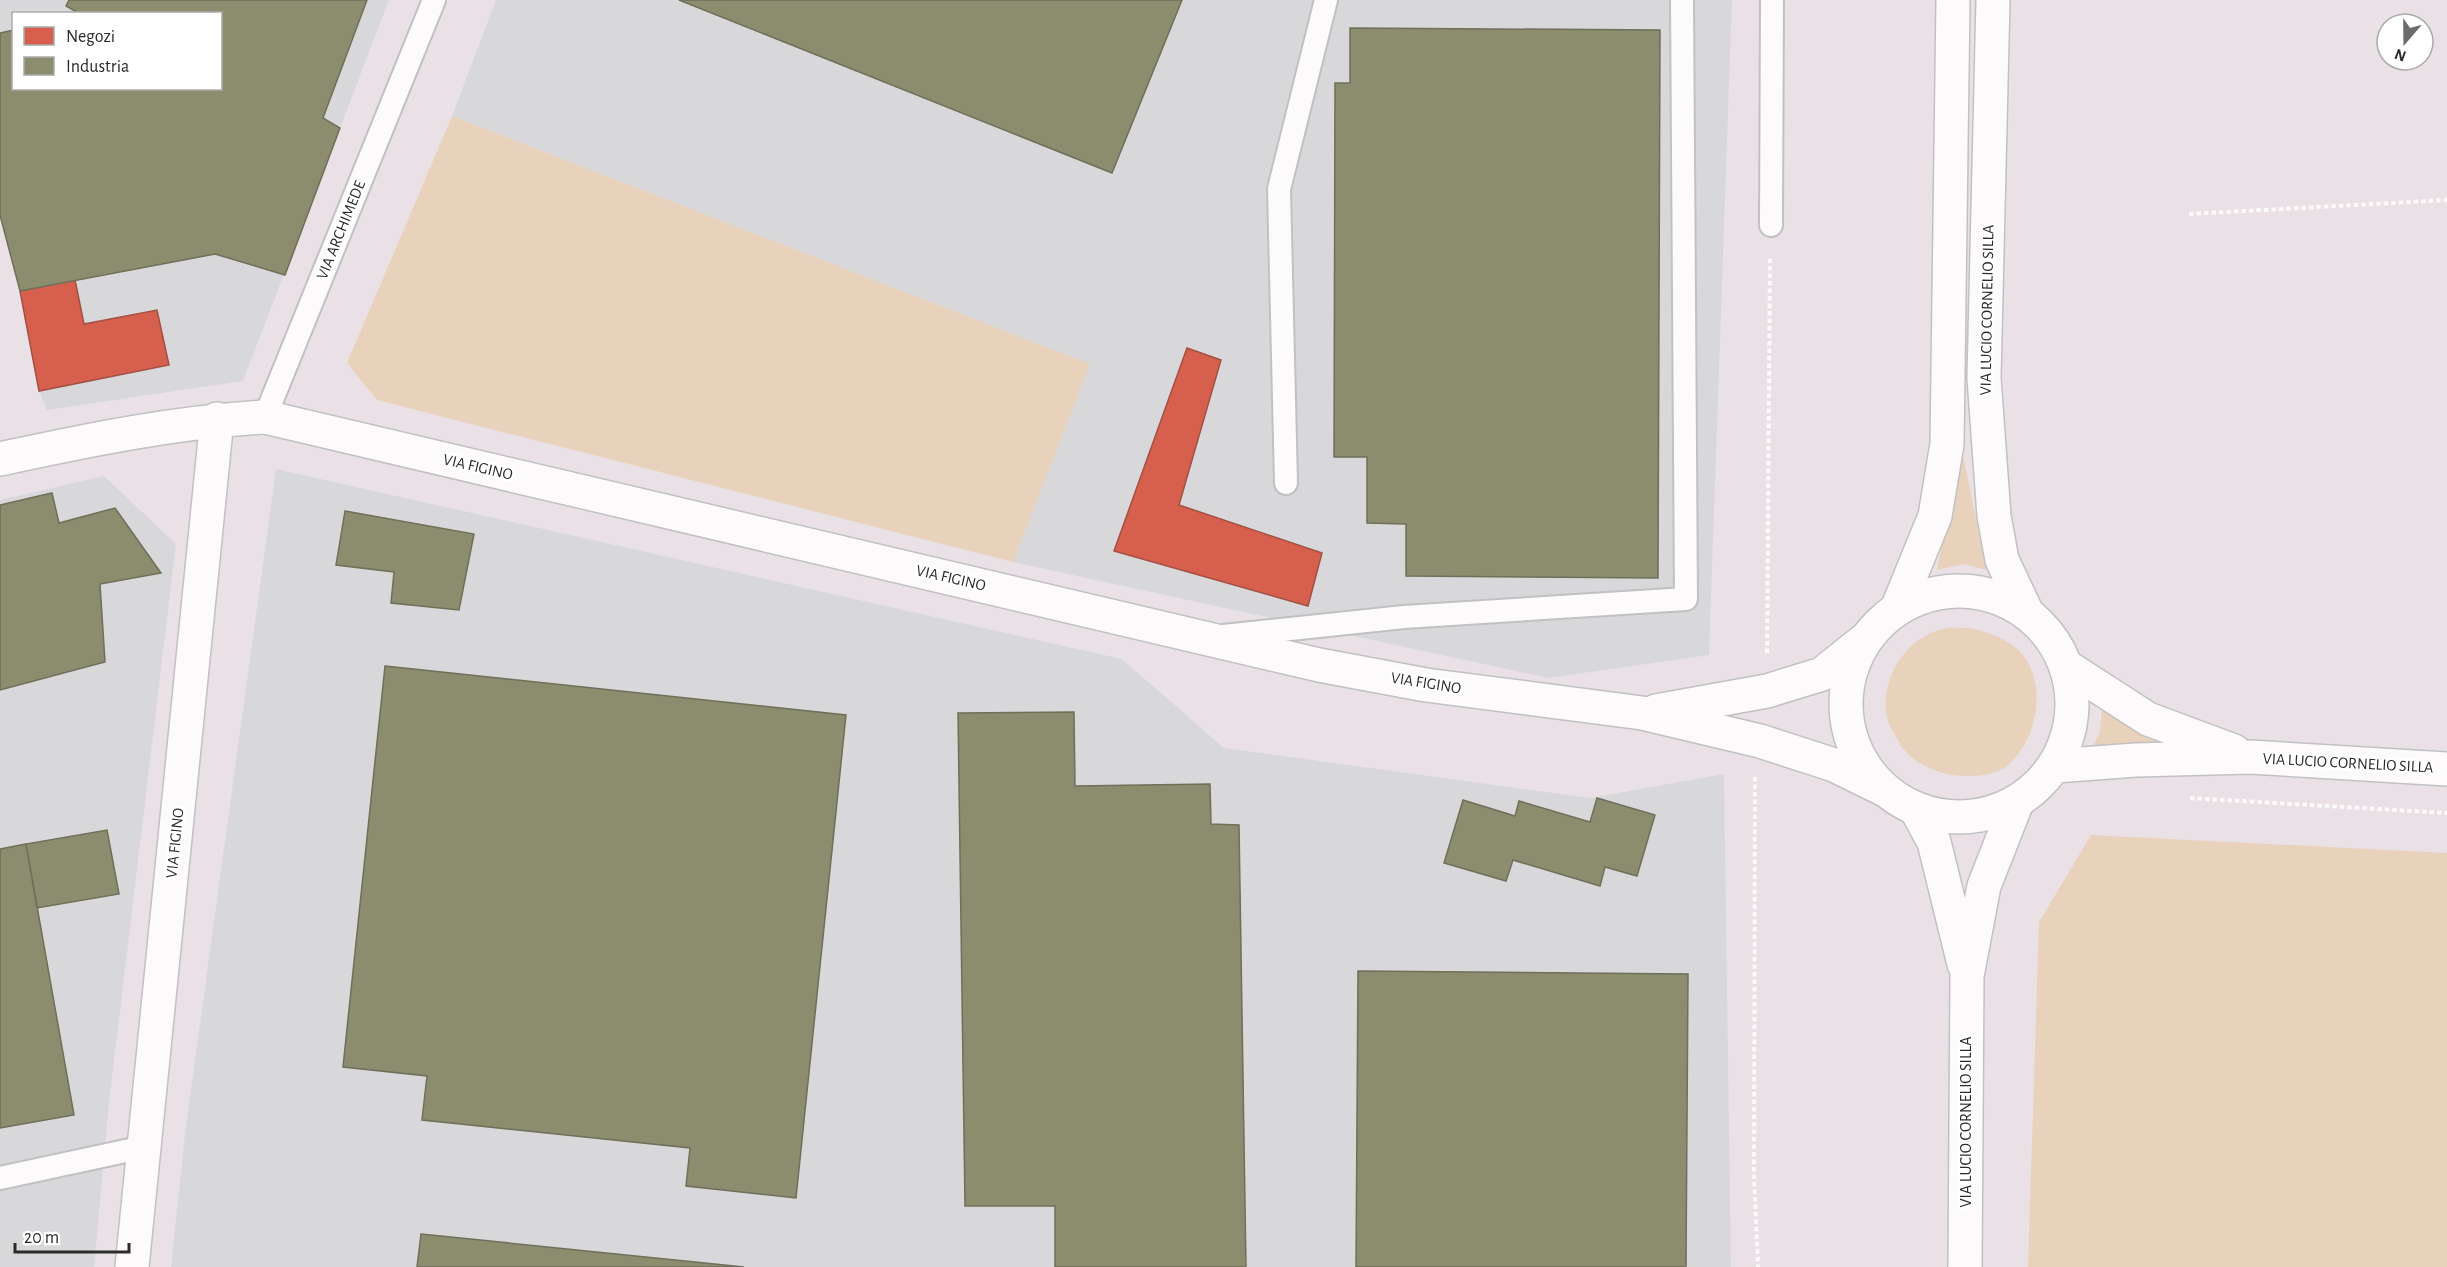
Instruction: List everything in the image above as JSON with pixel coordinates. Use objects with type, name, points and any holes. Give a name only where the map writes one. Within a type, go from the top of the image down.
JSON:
[{"type":"street","name":"VIA LUCIO CORNELIO SILLA","points":[[1897,609],[1935,516],[1947,444],[1953,0]]},
{"type":"street","name":"VIA LUCIO CORNELIO SILLA","points":[[1993,0],[1984,378],[1994,516],[2002,560],[2027,614]]},
{"type":"street","points":[[0,459],[103,437],[218,419],[265,417]]},
{"type":"street","name":"VIA FIGINO","points":[[265,417],[1319,664],[1426,684],[1642,713],[1760,741],[1834,765],[1883,789]]},
{"type":"street","name":"VIA FIGINO","points":[[132,1267],[218,419]]},
{"type":"street","name":"VIA LUCIO CORNELIO SILLA","points":[[1954,591],[1981,593],[2007,602],[2027,614],[2039,624],[2055,644],[2066,666],[2072,692],[2072,717],[2067,741],[2055,766],[2039,785],[2017,802],[1994,812],[1966,818],[1938,815],[1916,809],[1883,789],[1869,773],[1856,750],[1848,729],[1846,699],[1849,678],[1857,655],[1867,638],[1897,609],[1926,596],[1954,591]]},
{"type":"street","name":"VIA FIGINO","points":[[1642,713],[1767,691],[1822,674],[1867,638]]},
{"type":"street","name":"VIA LUCIO CORNELIO SILLA","points":[[2066,666],[2148,719],[2250,757]]},
{"type":"street","name":"VIA LUCIO CORNELIO SILLA","points":[[2055,766],[2136,760],[2250,757],[2447,769]]},
{"type":"street","name":"VIA LUCIO CORNELIO SILLA","points":[[1965,1267],[1967,976],[1984,886],[2017,802]]},
{"type":"street","name":"VIA LUCIO CORNELIO SILLA","points":[[1916,809],[1934,842],[1967,976]]},
{"type":"lane","name":"VIA ARCHIMEDE","points":[[265,417],[434,0]]},
{"type":"lane","points":[[1286,483],[1279,189],[1326,0]]},
{"type":"lane","points":[[1204,638],[1404,617],[1686,599],[1682,0]]},
{"type":"lane","points":[[1771,225],[1772,0]]},
{"type":"lane","points":[[0,1178],[144,1147]]},
{"type":"path","points":[[2189,214],[2447,200]]},
{"type":"path","points":[[1767,691],[1771,225]]},
{"type":"path","points":[[1758,1267],[1754,1176],[1755,771],[1760,741]]},
{"type":"path","points":[[2189,798],[2447,813]]},
{"type":"shaded area","points":[[0,0],[389,0],[243,381],[47,410],[39,391],[20,291],[0,215]]},
{"type":"shaded area","points":[[496,0],[1732,0],[1709,655],[1548,678],[1013,562],[1089,364],[452,116]]},
{"type":"shaded area","points":[[452,116],[1090,364],[1013,562],[377,400],[347,363]]},
{"type":"shaded area","points":[[1961,444],[1986,570],[1964,564],[1937,570]]},
{"type":"shaded area","points":[[276,469],[1122,659],[1224,748],[1590,798],[1724,774],[1731,1267],[171,1267],[185,1133]]},
{"type":"shaded area","points":[[104,476],[176,544],[109,1103],[94,1267],[0,1267],[0,500]]},
{"type":"shaded area","points":[[1970,628],[2000,638],[2020,652],[2032,671],[2037,700],[2035,715],[2025,743],[2007,766],[1992,773],[1962,776],[1931,769],[1908,754],[1889,725],[1886,703],[1887,688],[1898,662],[1917,641],[1943,629]]},
{"type":"shaded area","points":[[2102,706],[2193,751],[2089,753],[2100,732]]},
{"type":"shaded area","points":[[2091,835],[2447,853],[2447,1267],[2028,1267],[2039,922]]},
{"type":"building: Negozi","points":[[75,280],[84,324],[157,310],[169,365],[39,391],[20,291]]},
{"type":"building: Negozi","points":[[1187,348],[1221,360],[1179,505],[1322,553],[1308,606],[1114,551]]},
{"type":"building: Industria","points":[[69,0],[367,0],[323,118],[340,128],[285,275],[215,254],[20,291],[0,215],[0,33],[12,30],[12,90],[222,90],[222,12],[76,12],[66,6]]},
{"type":"building: Industria","points":[[679,0],[1182,0],[1112,173]]},
{"type":"building: Industria","points":[[1350,28],[1660,30],[1658,578],[1406,576],[1406,524],[1367,523],[1367,457],[1334,457],[1335,83],[1350,83]]},
{"type":"building: Industria","points":[[52,493],[59,523],[115,508],[161,573],[100,584],[105,662],[0,690],[0,505]]},
{"type":"building: Industria","points":[[345,511],[474,534],[459,610],[391,603],[394,572],[336,565]]},
{"type":"building: Industria","points":[[385,666],[846,715],[796,1198],[686,1186],[690,1148],[422,1120],[427,1076],[343,1067]]},
{"type":"building: Industria","points":[[1074,712],[1075,786],[1210,784],[1211,824],[1239,825],[1246,1267],[1055,1267],[1055,1206],[965,1206],[958,713]]},
{"type":"building: Industria","points":[[1597,798],[1655,815],[1637,876],[1605,867],[1600,886],[1513,860],[1506,881],[1444,863],[1463,800],[1515,816],[1519,801],[1590,822]]},
{"type":"building: Industria","points":[[107,830],[119,894],[37,908],[26,844]]},
{"type":"building: Industria","points":[[26,844],[74,1115],[0,1128],[0,849]]},
{"type":"building: Industria","points":[[1358,971],[1688,974],[1686,1267],[1356,1267]]},
{"type":"building: Industria","points":[[421,1234],[744,1267],[417,1267]]}]
